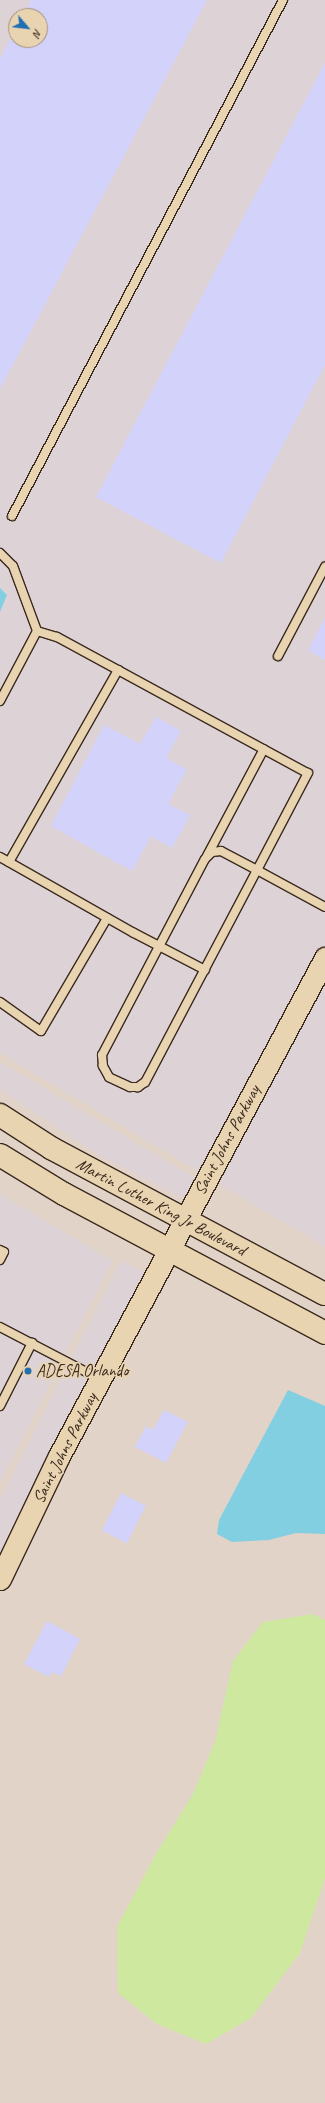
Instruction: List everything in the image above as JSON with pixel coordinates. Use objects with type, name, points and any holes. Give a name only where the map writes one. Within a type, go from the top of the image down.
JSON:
[{"type":"main road","name":"Martin Luther King Jr Boulevard","points":[[0,1115],[51,1148],[325,1294]]},
{"type":"main road","name":"Martin Luther King Jr Boulevard","points":[[0,1156],[64,1194],[325,1333]]},
{"type":"street","name":"Saint Johns Parkway","points":[[0,1579],[59,1456],[325,958]]},
{"type":"lane","points":[[12,516],[283,0]]},
{"type":"lane","points":[[0,553],[13,566],[37,631],[0,701]]},
{"type":"lane","points":[[278,656],[325,567]]},
{"type":"lane","points":[[37,631],[56,637],[118,670],[264,749],[308,773],[145,1082],[138,1087],[130,1087],[109,1076],[103,1066],[102,1055],[264,749]]},
{"type":"lane","points":[[9,862],[118,670]]},
{"type":"lane","points":[[205,859],[212,852],[221,851],[325,907]]},
{"type":"lane","points":[[0,857],[107,918],[205,970]]},
{"type":"lane","points":[[0,1002],[41,1031],[107,918]]},
{"type":"lane","points":[[0,1250],[4,1252],[0,1260]]},
{"type":"lane","points":[[0,1327],[100,1379]]},
{"type":"lane","points":[[0,1406],[32,1343]]},
{"type":"shaded area","points":[[0,0],[325,0],[325,1247],[0,1053]]},
{"type":"shaded area","points":[[0,1062],[195,1178],[184,1199],[102,1157],[0,1090]]},
{"type":"shaded area","name":"ADESA Orlando","points":[[0,1194],[113,1261],[0,1482]]},
{"type":"shaded area","points":[[121,1260],[145,1273],[0,1557],[0,1500]]},
{"type":"green space","points":[[313,1614],[325,1620],[325,1878],[300,1953],[251,2018],[206,2044],[157,2024],[118,1993],[117,1927],[157,1852],[192,1796],[215,1742],[233,1661],[263,1622]]},
{"type":"water","points":[[0,588],[7,595],[0,612]]},
{"type":"water","points":[[288,1390],[325,1406],[325,1534],[296,1533],[269,1540],[232,1542],[217,1534],[219,1520]]},
{"type":"building","points":[[31,0],[207,0],[0,389],[0,59],[8,44],[8,48],[48,48],[48,8],[27,8]]},
{"type":"building","points":[[325,63],[325,365],[221,563],[96,497]]},
{"type":"building","points":[[325,618],[325,660],[308,650]]},
{"type":"building","points":[[156,717],[181,731],[166,758],[187,769],[168,804],[190,815],[172,848],[151,836],[132,871],[51,826],[104,725],[140,744]]},
{"type":"building","points":[[164,1410],[188,1422],[166,1463],[135,1447],[146,1426],[153,1430]]},
{"type":"building","points":[[121,1493],[146,1506],[127,1543],[102,1530]]},
{"type":"building","points":[[47,1621],[80,1639],[61,1676],[52,1672],[49,1677],[24,1664]]},
{"type":"place","name":"ADESA Orlando","points":[[28,1371]]}]
